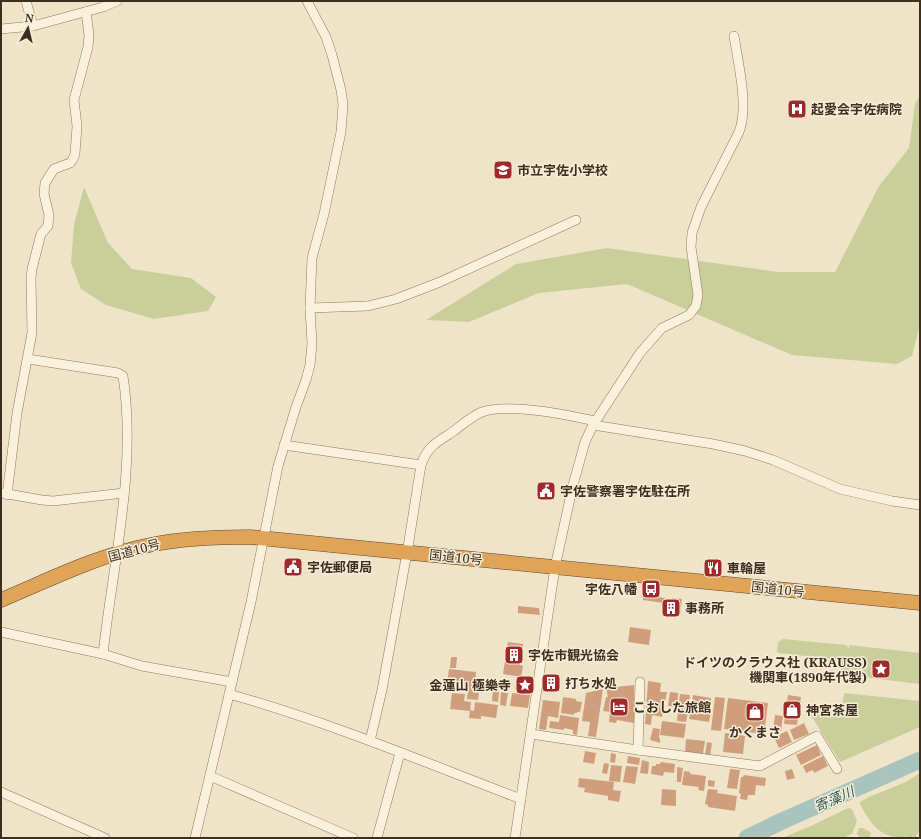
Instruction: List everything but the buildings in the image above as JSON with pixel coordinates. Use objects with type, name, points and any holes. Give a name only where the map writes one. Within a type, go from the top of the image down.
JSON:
[{"type":"highway","name":"国道10号","points":[[1,600],[91,563],[148,545],[196,538],[224,537],[264,538],[920,603]]},
{"type":"street","points":[[26,1],[33,26]]},
{"type":"street","points":[[1,29],[33,26],[86,12],[117,1]]},
{"type":"street","points":[[195,838],[249,609],[271,498],[284,445],[310,365],[312,344],[310,308],[312,258],[340,141],[343,118],[341,90],[326,37],[307,1]]},
{"type":"street","points":[[86,12],[89,35],[88,47],[74,100],[77,126],[75,154],[70,163],[54,169],[46,183],[44,194],[49,215],[48,226],[41,234],[32,269],[32,333],[4,494],[53,501],[124,493]]},
{"type":"street","points":[[515,838],[555,567],[573,485],[585,442],[594,423],[640,353],[659,331],[667,325],[689,315],[696,306],[698,295],[691,247],[693,229],[702,206],[737,136],[742,120],[743,101],[734,36]]},
{"type":"street","points":[[310,308],[368,306],[396,299],[440,282],[576,220]]},
{"type":"street","points":[[28,359],[118,373],[123,376],[127,401],[128,423],[124,493],[103,654]]},
{"type":"street","points":[[370,741],[382,690],[421,465],[424,456],[429,448],[436,442],[483,412],[496,409],[522,409],[713,444],[745,451],[773,460],[840,488],[892,501],[920,505]]},
{"type":"street","points":[[284,445],[421,465]]},
{"type":"street","points":[[1,632],[103,654],[142,666],[232,682]]},
{"type":"street","points":[[638,750],[640,682]]},
{"type":"street","points":[[229,694],[290,712],[521,799]]},
{"type":"street","points":[[531,734],[760,766],[817,736],[837,769]]},
{"type":"street","points":[[378,838],[400,753]]},
{"type":"street","points":[[210,776],[353,838]]},
{"type":"street","points":[[1,792],[105,838]]},
{"type":"green space","points":[[920,94],[920,324],[912,356],[897,364],[792,355],[627,284],[539,293],[469,322],[426,320],[516,264],[607,248],[778,272],[835,272],[879,186],[909,148],[915,104]]},
{"type":"green space","points":[[84,187],[108,243],[132,269],[191,278],[216,297],[208,311],[154,319],[106,305],[81,289],[71,263],[74,225]]},
{"type":"green space","points":[[783,639],[846,645],[849,648],[849,645],[920,653],[920,684],[842,674],[842,662],[840,660],[779,653],[777,651],[778,642]]},
{"type":"green space","points":[[844,693],[920,701],[920,727],[840,762],[809,712],[809,707],[842,710]]},
{"type":"green space","points":[[920,773],[920,828],[916,838],[908,838],[904,836],[903,838],[895,837],[882,832],[872,823],[860,802],[906,782]]},
{"type":"green space","points":[[848,808],[852,809],[857,821],[852,834],[843,838],[782,838],[813,825]]},
{"type":"green space","points":[[859,828],[867,830],[871,833],[870,838],[859,837],[857,833]]},
{"type":"waterway","name":"寄藻川","points":[[747,838],[920,760]]},
{"type":"place","name":"起愛会宇佐病院","points":[[797,109]]},
{"type":"place","name":"市立宇佐小学校","points":[[503,170]]},
{"type":"place","name":"宇佐警察署宇佐駐在所","points":[[546,491]]},
{"type":"place","name":"宇佐郵便局","points":[[293,567]]},
{"type":"place","name":"車輪屋","points":[[713,568]]},
{"type":"place","name":"宇佐八幡","points":[[651,589]]},
{"type":"place","name":"事務所","points":[[671,608]]},
{"type":"place","name":"宇佐市観光協会","points":[[514,655]]},
{"type":"place","name":"ドイツのクラウス社 (KRAUSS) 機関車(1890年代製)","points":[[881,669]]},
{"type":"place","name":"打ち水処","points":[[551,683]]},
{"type":"place","name":"金蓮山 極樂寺","points":[[525,685]]},
{"type":"place","name":"こおした旅館","points":[[619,707]]},
{"type":"place","name":"神宮茶屋","points":[[792,710]]},
{"type":"place","name":"かくまさ","points":[[755,712]]}]
